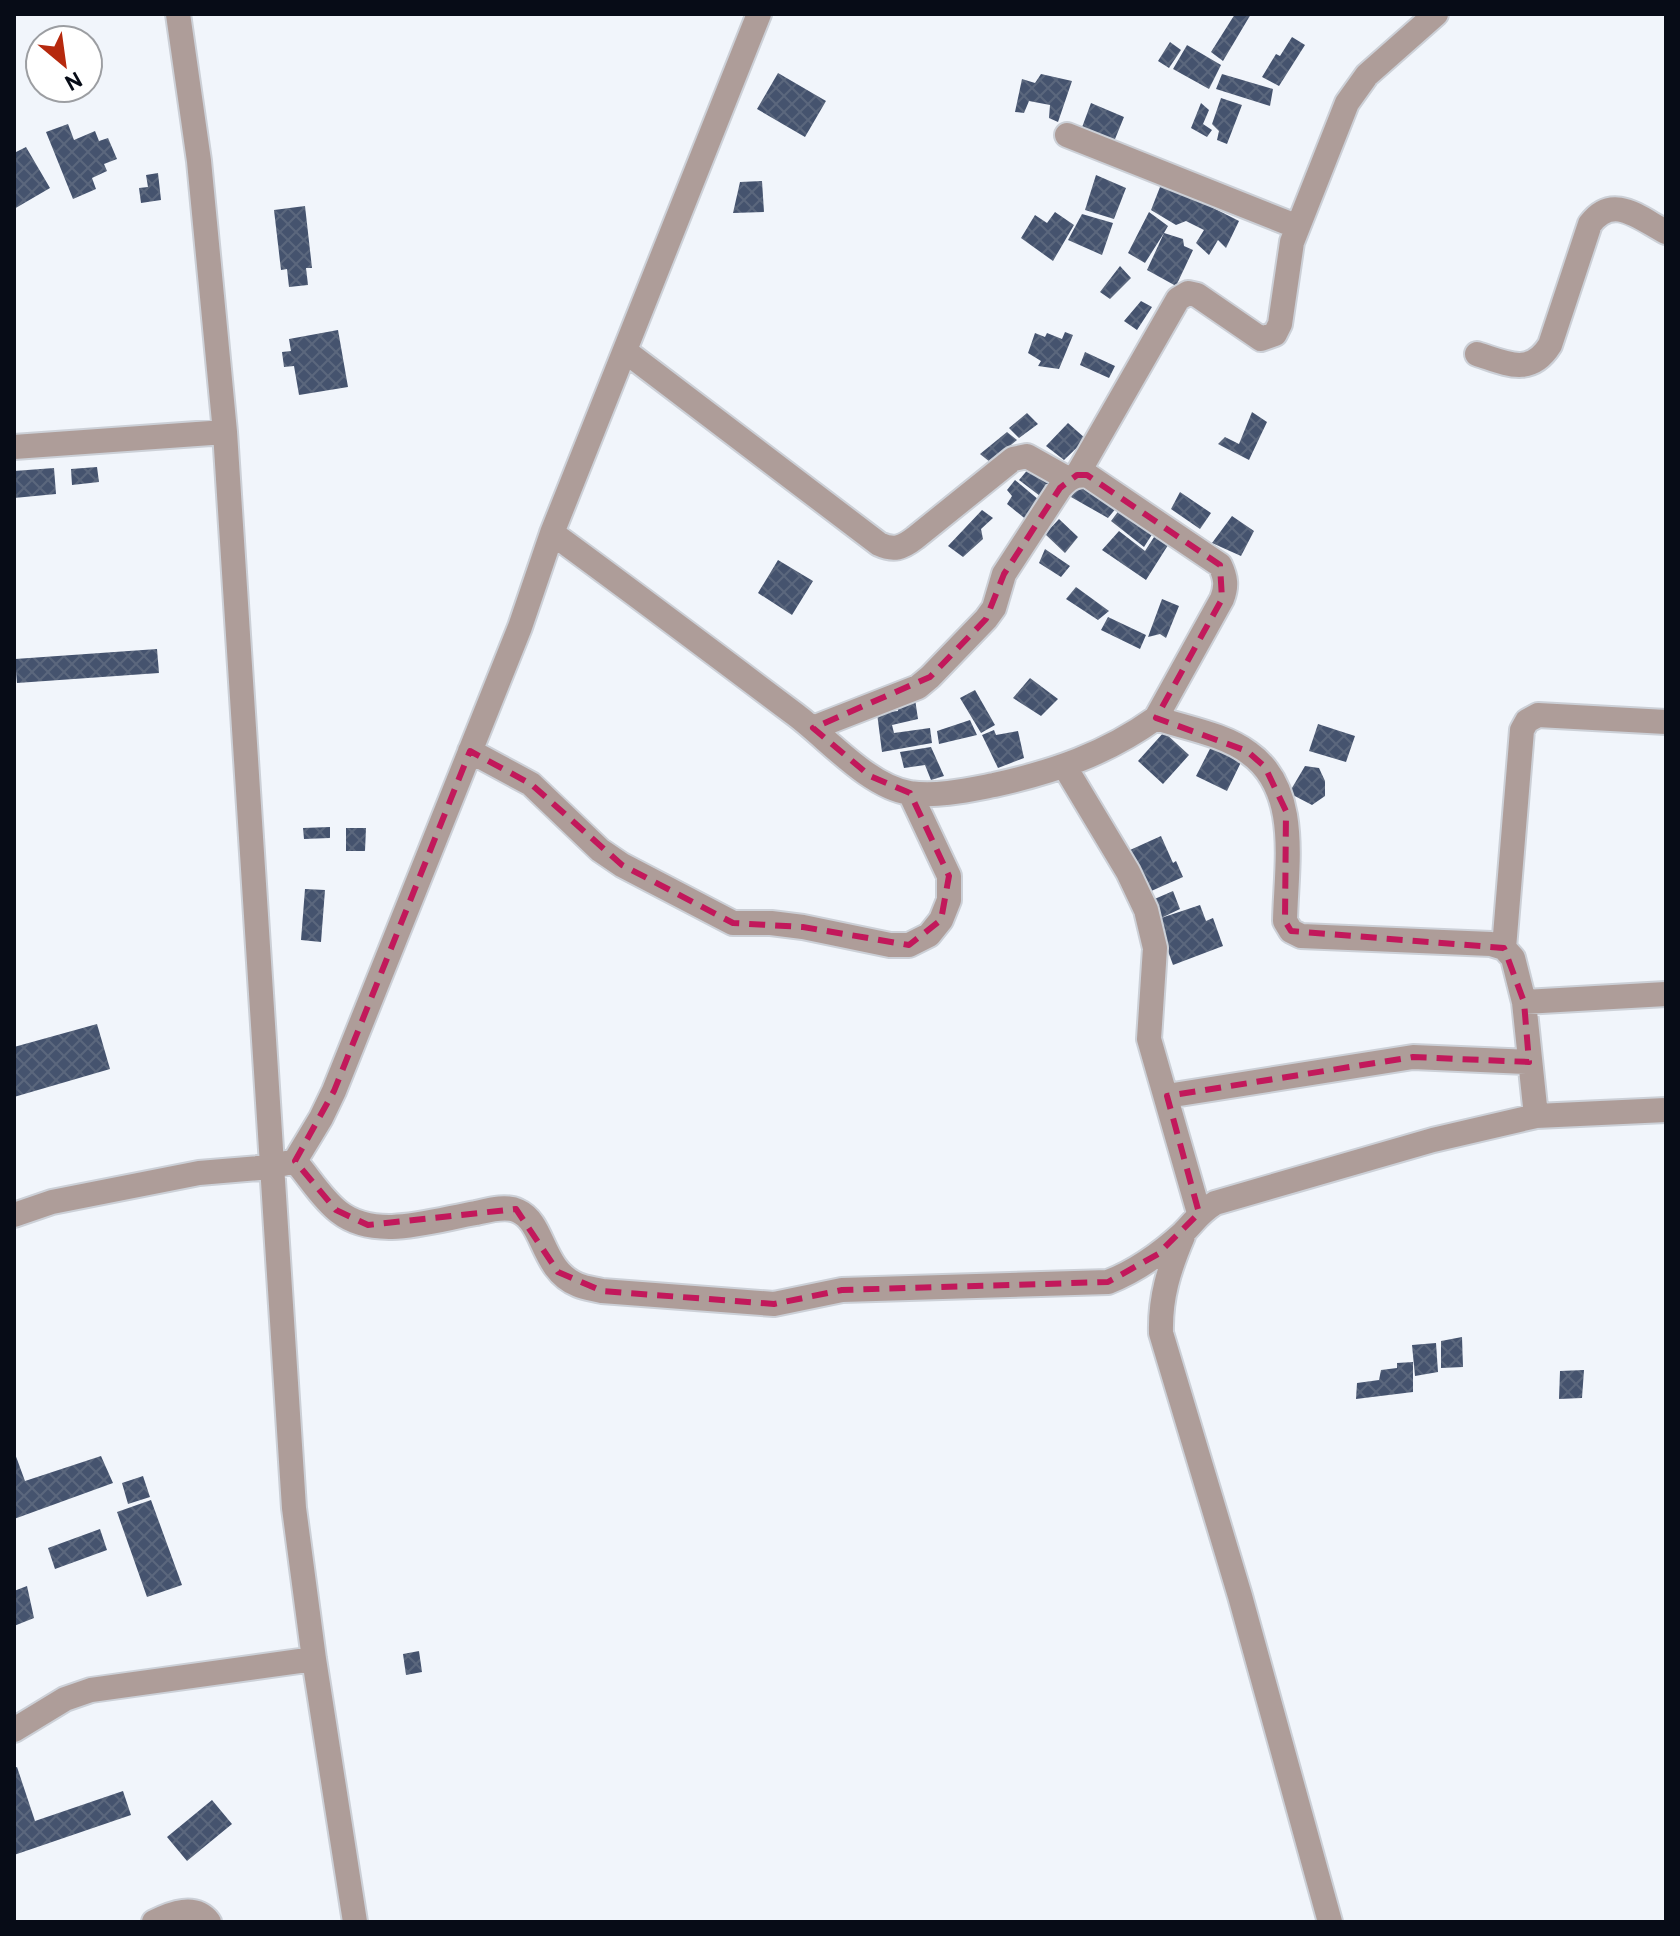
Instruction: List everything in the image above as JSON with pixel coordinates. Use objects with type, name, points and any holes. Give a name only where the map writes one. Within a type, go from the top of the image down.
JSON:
[{"type":"street","points":[[178,14],[199,161],[225,432],[294,1508],[355,1922]]},
{"type":"street","points":[[14,1215],[52,1202],[184,1176],[270,1167],[295,1161],[334,1091],[520,627],[552,533],[759,14]]},
{"type":"street","points":[[813,728],[918,687],[986,619],[994,608],[1004,574],[1073,477],[1178,299],[1188,293],[1197,295],[1261,339],[1275,334],[1280,324],[1288,258],[1347,103],[1367,75],[1436,14]]},
{"type":"street","points":[[1067,135],[1298,227]]},
{"type":"street","points":[[1477,354],[1514,366],[1529,364],[1543,356],[1550,345],[1590,224],[1599,212],[1610,208],[1620,209],[1666,232]]},
{"type":"street","points":[[552,533],[813,728],[870,776],[888,787],[910,793],[963,791],[1065,767],[1132,736],[1156,718],[1222,599],[1226,588],[1220,565],[1087,475],[1073,477],[1027,456],[1013,459],[915,538],[902,547],[890,549],[879,544],[625,351]]},
{"type":"street","points":[[14,447],[225,432]]},
{"type":"street","points":[[1504,948],[1522,730],[1527,721],[1538,715],[1666,722]]},
{"type":"street","points":[[1156,718],[1247,751],[1265,767],[1286,811],[1285,921],[1291,931],[1301,936],[1491,944],[1504,948],[1513,958],[1524,1002],[1536,1116]]},
{"type":"street","points":[[470,751],[531,784],[600,850],[622,865],[733,923],[803,927],[890,945],[909,945],[929,935],[941,920],[949,900],[949,876],[910,793]]},
{"type":"street","points":[[1065,767],[1128,872],[1146,910],[1155,948],[1149,1039],[1167,1096],[1192,1222],[1169,1268],[1160,1306],[1161,1333],[1240,1596],[1330,1922]]},
{"type":"street","points":[[1524,1002],[1666,994]]},
{"type":"street","points":[[1167,1096],[1413,1057],[1529,1062]]},
{"type":"street","points":[[295,1161],[336,1210],[352,1221],[400,1226],[499,1209],[516,1209],[527,1217],[558,1272],[577,1285],[602,1291],[774,1304],[842,1290],[1108,1282],[1130,1273],[1215,1203],[1230,1198],[1433,1140],[1536,1116],[1666,1110]]},
{"type":"street","points":[[14,1730],[65,1699],[91,1690],[314,1659]]},
{"type":"street","points":[[154,1922],[189,1910],[209,1922]]},
{"type":"highlighted area","points":[[1077,475],[1087,475],[1220,565],[1222,599],[1156,718],[1247,751],[1265,767],[1286,811],[1285,921],[1291,931],[1504,948],[1524,1002],[1529,1062],[1413,1057],[1167,1096],[1199,1213],[1158,1254],[1108,1282],[842,1290],[774,1304],[602,1291],[558,1272],[516,1209],[368,1225],[336,1210],[295,1161],[334,1091],[470,751],[531,784],[622,865],[733,923],[803,927],[909,945],[941,920],[949,876],[910,793],[870,776],[813,728],[930,677],[986,619],[1004,574],[1060,488]]},
{"type":"building","points":[[1235,14],[1251,14],[1223,61],[1211,52]]},
{"type":"building","points":[[1292,37],[1305,45],[1279,86],[1262,77],[1276,54],[1280,56]]},
{"type":"building","points":[[1170,42],[1181,50],[1169,68],[1158,61]]},
{"type":"building","points":[[1187,45],[1221,65],[1209,89],[1173,69]]},
{"type":"building","points":[[778,73],[826,101],[805,137],[757,109]]},
{"type":"building","points":[[1041,74],[1072,81],[1058,122],[1049,118],[1050,105],[1029,101],[1024,113],[1015,112],[1022,79],[1035,83]]},
{"type":"building","points":[[1222,74],[1273,89],[1270,106],[1216,89]]},
{"type":"building","points":[[1221,98],[1242,105],[1227,144],[1217,140],[1219,131],[1212,124]]},
{"type":"building","points":[[1091,103],[1124,117],[1113,144],[1081,130]]},
{"type":"building","points":[[1201,103],[1209,110],[1203,124],[1212,130],[1207,137],[1191,128]]},
{"type":"building","points":[[68,124],[74,140],[95,131],[99,141],[108,138],[117,159],[104,164],[107,171],[92,178],[96,189],[73,199],[46,132]]},
{"type":"building","points":[[26,147],[50,188],[14,209],[14,153]]},
{"type":"building","points":[[158,173],[161,200],[141,203],[139,188],[148,187],[146,175]]},
{"type":"building","points":[[1096,175],[1126,188],[1114,219],[1085,210]]},
{"type":"building","points":[[762,181],[764,212],[733,213],[740,182]]},
{"type":"building","points":[[1162,182],[1239,221],[1226,248],[1218,240],[1209,255],[1196,243],[1204,230],[1186,221],[1176,225],[1151,210]]},
{"type":"building","points":[[305,206],[312,268],[306,268],[308,285],[289,287],[287,269],[281,270],[274,210]]},
{"type":"building","points":[[1055,212],[1074,225],[1053,261],[1021,238],[1035,215],[1047,223]]},
{"type":"building","points":[[1149,212],[1168,226],[1145,263],[1128,253]]},
{"type":"building","points":[[1082,214],[1113,223],[1102,255],[1068,240]]},
{"type":"building","points":[[1164,233],[1183,239],[1184,246],[1193,250],[1176,286],[1147,270]]},
{"type":"building","points":[[1120,266],[1131,278],[1110,299],[1100,292]]},
{"type":"building","points":[[1141,301],[1152,307],[1137,330],[1124,321]]},
{"type":"building","points":[[338,330],[348,387],[299,395],[294,366],[284,367],[282,352],[291,351],[289,339]]},
{"type":"building","points":[[1065,332],[1073,335],[1059,369],[1038,366],[1041,361],[1028,353],[1035,333],[1045,337],[1047,333],[1062,339]]},
{"type":"building","points":[[1085,352],[1115,366],[1109,378],[1080,365]]},
{"type":"building","points":[[1252,412],[1267,422],[1249,460],[1218,444],[1225,437],[1239,444]]},
{"type":"building","points":[[1027,413],[1038,424],[1019,438],[1009,428]]},
{"type":"building","points":[[1068,423],[1086,439],[1064,460],[1046,446]]},
{"type":"building","points":[[1007,432],[1017,440],[990,462],[980,454]]},
{"type":"building","points":[[97,467],[99,482],[72,485],[71,469]]},
{"type":"building","points":[[1030,467],[1052,485],[1044,499],[1019,480]]},
{"type":"building","points":[[54,468],[56,494],[14,498],[14,471]]},
{"type":"building","points":[[1015,480],[1039,500],[1028,521],[1007,504],[1012,496],[1007,490]]},
{"type":"building","points":[[1080,483],[1117,507],[1108,518],[1071,497]]},
{"type":"building","points":[[1180,492],[1211,513],[1200,529],[1171,509]]},
{"type":"building","points":[[1120,509],[1153,533],[1144,547],[1111,521]]},
{"type":"building","points":[[982,510],[993,518],[981,529],[983,539],[963,557],[948,546]]},
{"type":"building","points":[[1232,516],[1254,531],[1241,556],[1212,543]]},
{"type":"building","points":[[1059,519],[1078,537],[1065,553],[1045,534]]},
{"type":"building","points":[[1119,531],[1145,551],[1156,534],[1170,542],[1146,580],[1102,550]]},
{"type":"building","points":[[1045,549],[1070,566],[1061,577],[1039,563]]},
{"type":"building","points":[[778,560],[813,581],[792,615],[758,593]]},
{"type":"building","points":[[1076,587],[1109,611],[1098,620],[1066,599]]},
{"type":"building","points":[[1162,599],[1179,606],[1166,638],[1160,634],[1148,637]]},
{"type":"building","points":[[1108,617],[1146,635],[1140,649],[1101,630]]},
{"type":"building","points":[[157,649],[159,673],[17,683],[15,659]]},
{"type":"building","points":[[1030,678],[1058,699],[1041,716],[1013,698]]},
{"type":"building","points":[[975,690],[995,725],[981,733],[960,698]]},
{"type":"building","points":[[915,699],[918,719],[892,725],[894,733],[930,728],[932,743],[882,752],[877,713],[898,711],[897,703]]},
{"type":"building","points":[[970,720],[977,735],[939,744],[937,731]]},
{"type":"building","points":[[1318,724],[1355,736],[1346,762],[1309,751]]},
{"type":"building","points":[[994,730],[996,735],[1018,731],[1024,758],[998,768],[982,735]]},
{"type":"building","points":[[1164,732],[1189,755],[1163,784],[1138,761]]},
{"type":"building","points":[[1213,743],[1243,758],[1227,791],[1196,776]]},
{"type":"building","points":[[931,747],[944,776],[931,780],[925,765],[904,768],[900,752]]},
{"type":"building","points":[[1305,766],[1319,768],[1325,781],[1325,796],[1312,805],[1289,793]]},
{"type":"building","points":[[330,827],[330,838],[304,839],[303,828]]},
{"type":"building","points":[[346,828],[366,828],[365,851],[346,851]]},
{"type":"building","points":[[1161,836],[1183,877],[1149,892],[1130,850]]},
{"type":"building","points":[[305,889],[325,890],[321,942],[301,940]]},
{"type":"building","points":[[1173,891],[1180,909],[1161,918],[1200,905],[1206,921],[1213,918],[1223,946],[1173,965],[1150,901]]},
{"type":"building","points":[[97,1024],[110,1069],[14,1097],[14,1047]]},
{"type":"building","points":[[1462,1337],[1463,1367],[1441,1368],[1441,1341]]},
{"type":"building","points":[[1436,1343],[1438,1372],[1415,1376],[1412,1345]]},
{"type":"building","points":[[1413,1362],[1413,1392],[1356,1399],[1357,1383],[1379,1380],[1381,1370],[1397,1368],[1397,1363]]},
{"type":"building","points":[[1584,1370],[1582,1398],[1559,1399],[1560,1371]]},
{"type":"building","points":[[14,1451],[25,1481],[101,1456],[113,1483],[14,1519]]},
{"type":"building","points":[[143,1476],[150,1497],[128,1504],[122,1483]]},
{"type":"building","points":[[151,1500],[182,1585],[147,1597],[117,1512]]},
{"type":"building","points":[[100,1529],[107,1550],[55,1569],[48,1548]]},
{"type":"building","points":[[27,1586],[34,1618],[14,1626],[14,1591]]},
{"type":"building","points":[[419,1651],[422,1672],[406,1675],[403,1654]]},
{"type":"building","points":[[17,1767],[35,1821],[123,1791],[131,1815],[14,1855],[14,1768]]},
{"type":"building","points":[[212,1800],[232,1824],[187,1861],[167,1837]]}]
